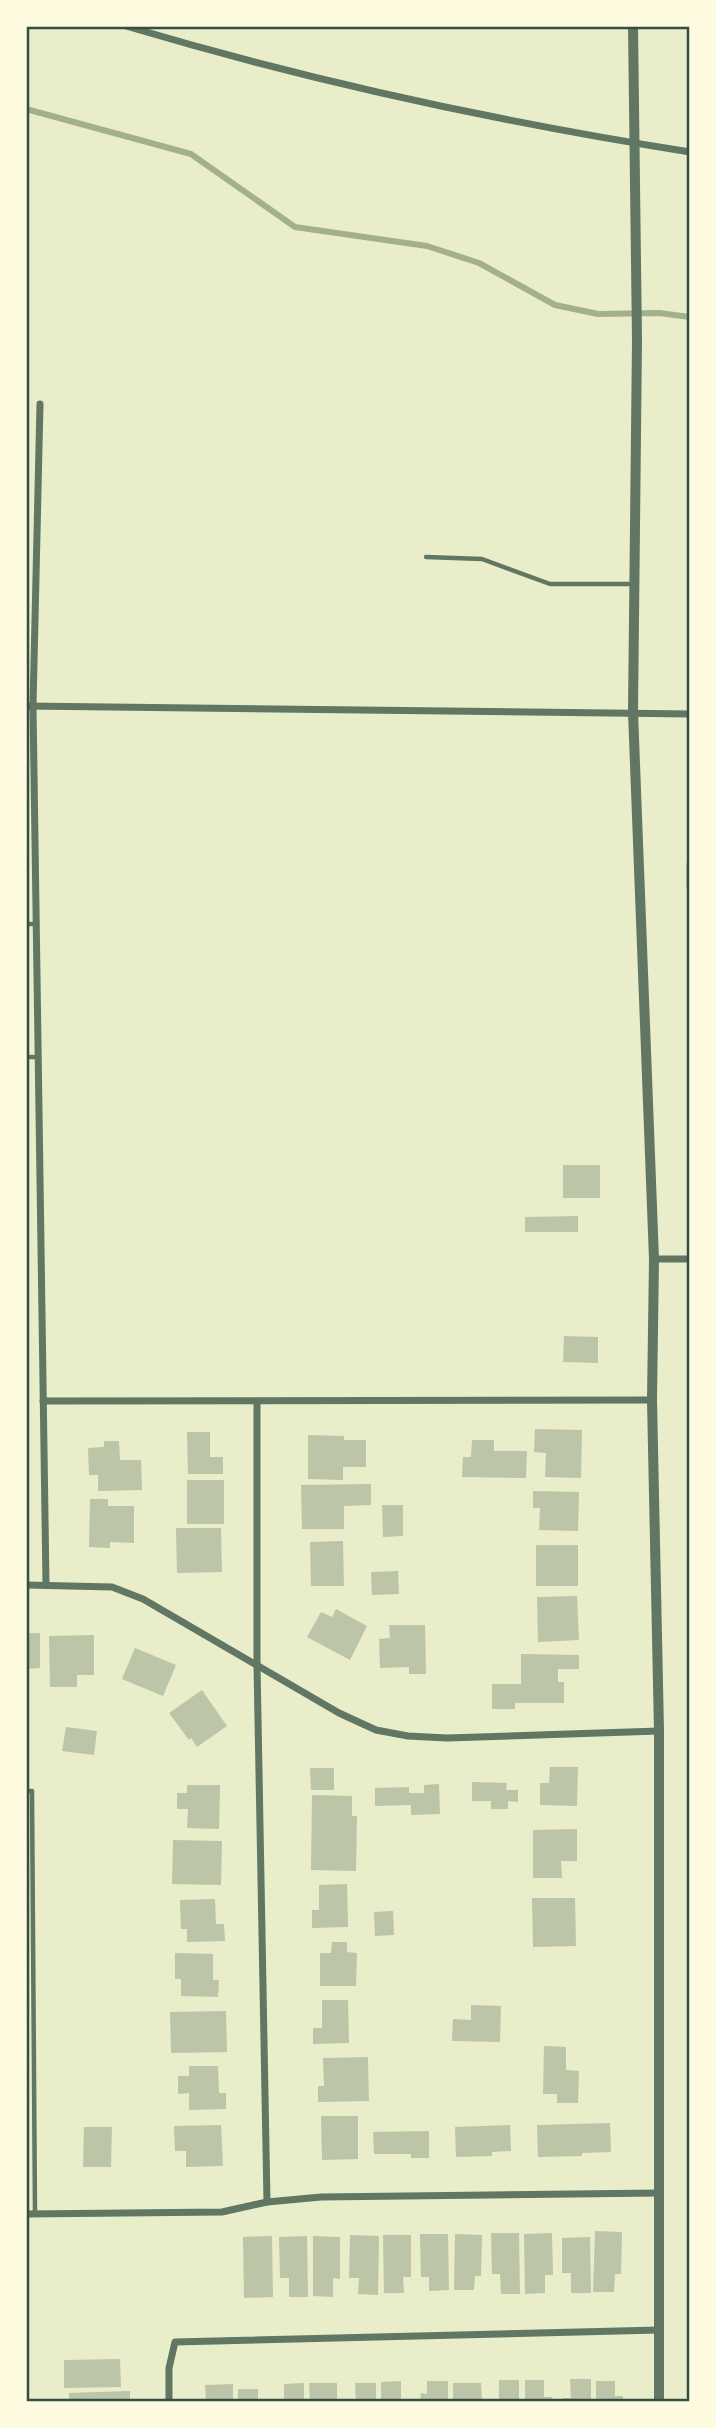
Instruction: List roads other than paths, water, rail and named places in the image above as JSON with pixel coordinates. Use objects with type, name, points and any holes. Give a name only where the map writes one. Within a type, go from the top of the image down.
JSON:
[{"type":"street","points":[[126,26],[288,70],[418,101],[690,152]]},
{"type":"street","points":[[634,26],[637,340],[633,712],[654,1259],[652,1399],[659,1731],[659,2402]]},
{"type":"street","points":[[40,404],[30,706],[46,1584]]},
{"type":"street","points":[[30,706],[690,714]]},
{"type":"street","points":[[654,1259],[690,1259]]},
{"type":"street","points":[[43,1401],[652,1399]]},
{"type":"street","points":[[257,1401],[257,1665],[267,2202]]},
{"type":"street","points":[[26,1585],[112,1587],[143,1598],[339,1713],[376,1730],[408,1736],[447,1738],[659,1731]]},
{"type":"street","points":[[31,2214],[222,2212],[267,2202],[321,2197],[659,2193]]},
{"type":"street","points":[[169,2402],[169,2368],[175,2342],[659,2330]]},
{"type":"lane","points":[[426,557],[482,559],[550,584],[633,584]]},
{"type":"lane","points":[[26,923],[36,924]]},
{"type":"lane","points":[[26,1057],[38,1057]]},
{"type":"lane","points":[[26,1791],[32,1791],[31,2214]]},
{"type":"waterway","points":[[26,109],[191,154],[295,227],[427,246],[479,263],[555,305],[598,314],[659,313],[690,317]]}]
